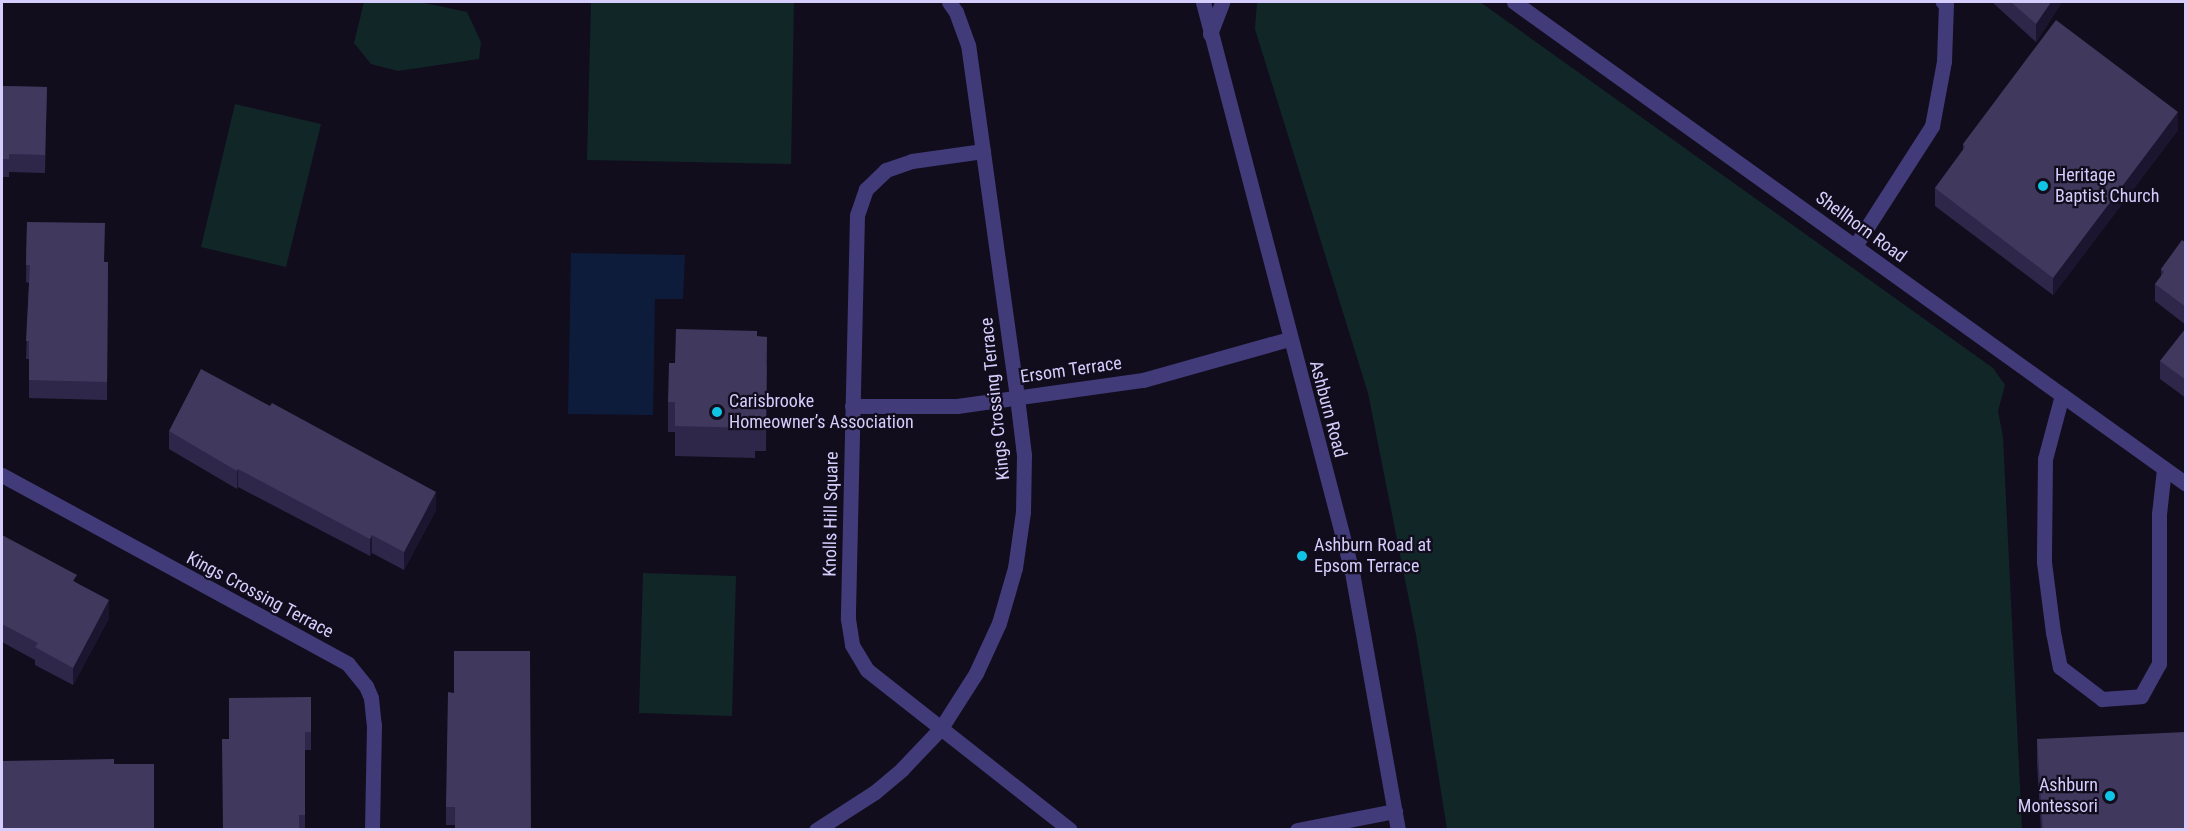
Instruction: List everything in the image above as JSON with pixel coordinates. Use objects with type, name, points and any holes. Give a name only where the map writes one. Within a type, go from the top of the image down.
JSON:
[{"type":"street","name":"Kings Crossing Terrace","points":[[816,830],[874,792],[902,769],[941,728],[976,673],[990,643],[999,623],[1015,568],[1023,512],[1024,455],[968,45],[957,12],[949,2]]},
{"type":"street","name":"Ashburn Road","points":[[1203,2],[1289,339],[1352,572],[1398,830]]},
{"type":"street","points":[[1210,34],[1222,2]]},
{"type":"street","name":"Shellhorn Road","points":[[1514,2],[2186,484]]},
{"type":"street","points":[[1855,246],[1932,126],[1944,61],[1946,4],[1943,2]]},
{"type":"street","name":"Knolls Hill Square","points":[[983,151],[912,161],[886,170],[866,189],[857,215],[848,619],[852,645],[867,670],[1070,830]]},
{"type":"street","name":"Ersom Terrace","points":[[852,406],[957,406],[1143,380],[1289,339]]},
{"type":"street","points":[[2062,395],[2045,459],[2044,562],[2053,632],[2060,667],[2102,699],[2141,696],[2159,664],[2158,514],[2164,469]]},
{"type":"street","name":"Kings Crossing Terrace","points":[[2,475],[348,664],[366,686],[372,698],[374,725],[372,830]]},
{"type":"street","points":[[1297,830],[1395,812]]},
{"type":"green space","points":[[364,2],[420,2],[467,12],[481,42],[479,59],[398,71],[371,64],[354,43]]},
{"type":"green space","points":[[591,2],[794,2],[791,164],[587,160]]},
{"type":"green space","points":[[1257,2],[1480,2],[1993,368],[2005,385],[1998,411],[2003,437],[2022,829],[1447,829],[1416,635],[1368,393],[1255,29]]},
{"type":"green space","points":[[235,104],[321,124],[286,267],[201,247]]},
{"type":"green space","points":[[643,573],[736,576],[732,716],[639,713]]},
{"type":"water","points":[[571,253],[685,255],[683,299],[655,299],[653,415],[568,414]]},
{"type":"building","points":[[2011,2],[2051,2],[2036,24]]},
{"type":"building","name":"Heritage Baptist Church","points":[[2056,20],[2178,112],[2053,278],[1935,188],[1965,147],[1963,144]]},
{"type":"building","points":[[2,86],[47,87],[45,155],[9,154],[9,159],[2,159]]},
{"type":"building","points":[[27,222],[105,223],[104,262],[108,262],[107,382],[29,380],[29,341],[26,341],[30,265],[26,265]]},
{"type":"building","points":[[2182,240],[2186,243],[2186,307],[2155,284],[2164,272],[2161,269]]},
{"type":"building","points":[[2186,328],[2186,380],[2160,361]]},
{"type":"building","name":"Carisbrooke Homeowner’s Association","points":[[676,329],[757,331],[757,336],[767,337],[766,421],[755,421],[755,428],[675,426],[675,402],[668,402],[669,363],[675,363]]},
{"type":"building","points":[[201,369],[270,406],[272,403],[436,492],[404,552],[372,535],[370,539],[238,469],[237,471],[169,431]]},
{"type":"building","points":[[2,535],[77,575],[73,581],[109,600],[73,668],[35,647],[38,643],[2,624]]},
{"type":"building","points":[[454,651],[530,651],[531,830],[455,830],[455,807],[446,807],[448,692],[454,693]]},
{"type":"building","points":[[311,697],[311,732],[305,732],[305,815],[299,815],[299,830],[223,830],[222,739],[229,739],[229,698]]},
{"type":"building","name":"Ashburn Montessori","points":[[2186,732],[2186,830],[2043,830],[2037,739]]},
{"type":"building","points":[[114,759],[114,764],[154,764],[154,830],[2,830],[2,761]]},
{"type":"place","name":"Heritage Baptist Church","points":[[2043,186]]},
{"type":"place","name":"Carisbrooke Homeowner’s Association","points":[[717,412]]},
{"type":"place","name":"Ashburn Road at Epsom Terrace","points":[[1302,556]]},
{"type":"place","name":"Ashburn Montessori","points":[[2110,796]]}]
